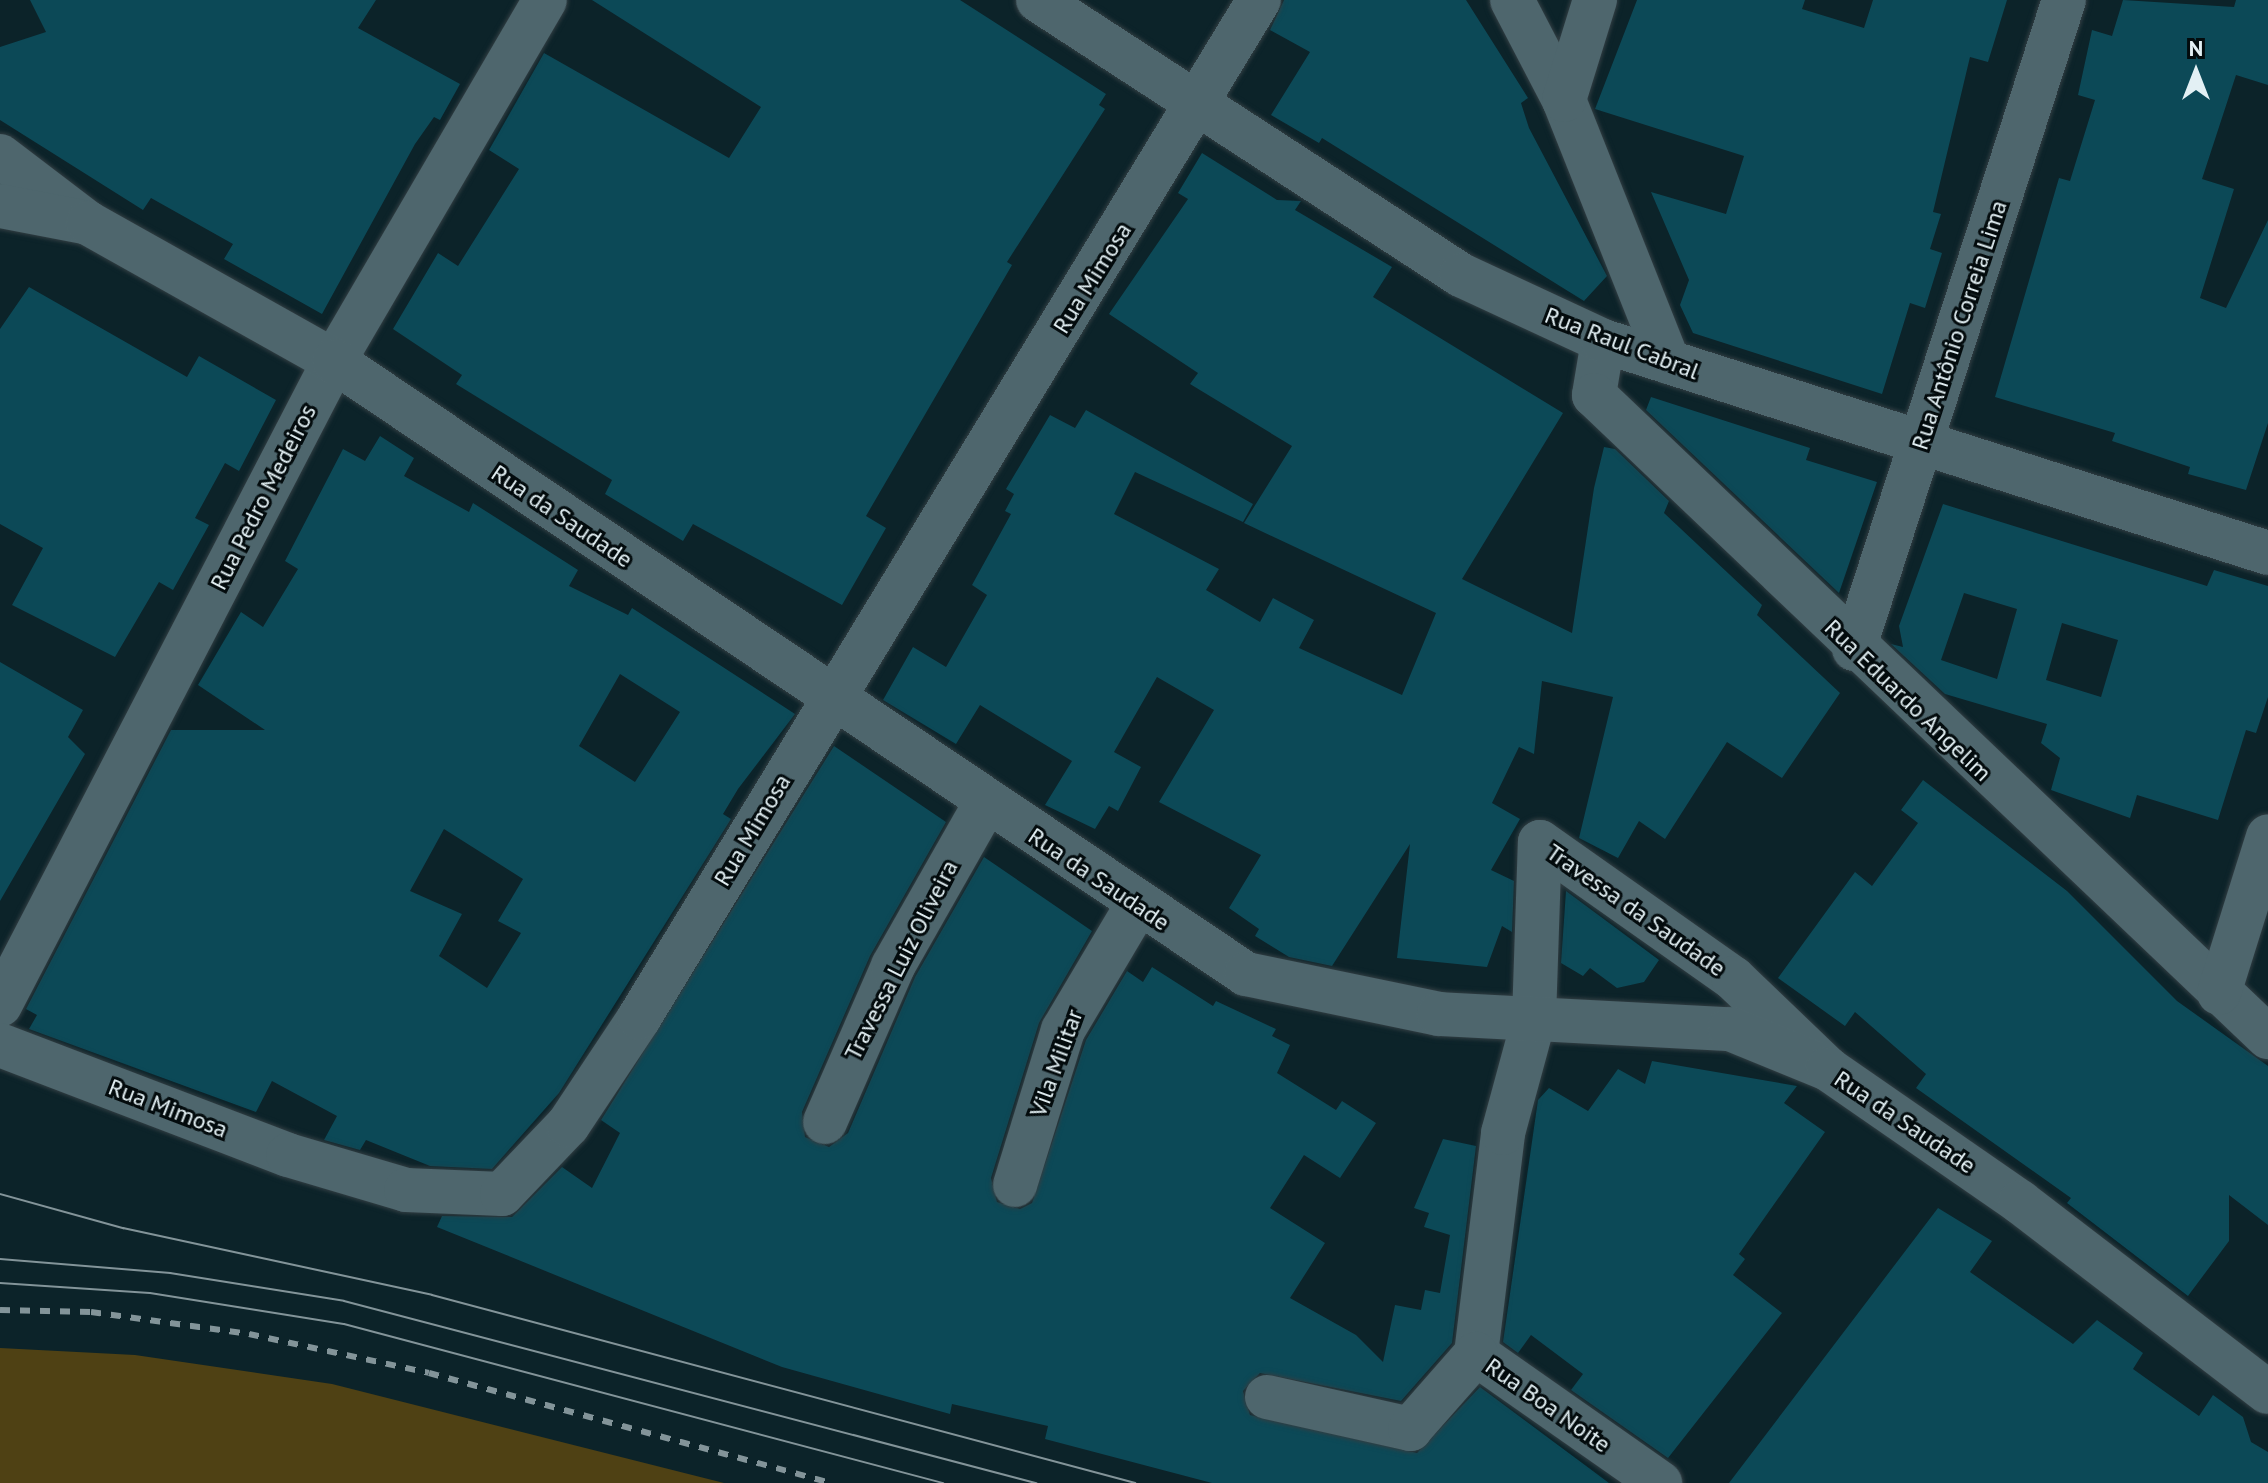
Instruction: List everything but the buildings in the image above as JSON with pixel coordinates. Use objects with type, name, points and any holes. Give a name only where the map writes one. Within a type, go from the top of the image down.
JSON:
[{"type":"street","name":"Rua Pedro Medeiros","points":[[0,1005],[334,361],[545,0]]},
{"type":"street","name":"Rua Raul Cabral","points":[[1038,0],[1461,275],[1603,341],[2268,553]]},
{"type":"street","name":"Rua Mimosa","points":[[0,1045],[288,1155],[406,1190],[502,1194],[568,1125],[639,1018],[830,700],[1199,105],[1259,0]]},
{"type":"street","points":[[1512,0],[1564,100],[1668,362]]},
{"type":"street","points":[[1564,100],[1595,0]]},
{"type":"street","name":"Rua Antônio Correia Lima","points":[[1854,649],[2064,0]]},
{"type":"street","name":"Rua da Saudade","points":[[0,156],[88,223],[334,361],[1136,907],[1246,974],[1340,999],[1534,1019],[1730,1029],[1828,1069],[2007,1193],[2268,1392]]},
{"type":"street","points":[[0,206],[88,223]]},
{"type":"street","name":"Rua Eduardo Angelim","points":[[1603,341],[1594,395],[1854,649],[2268,1037]]},
{"type":"street","name":"Travessa Luiz Oliveira","points":[[825,1122],[911,930],[986,802]]},
{"type":"street","points":[[2219,993],[2268,837]]},
{"type":"street","name":"Travessa da Saudade","points":[[1476,1354],[1503,1133],[1534,1019],[1540,842],[1733,978],[1828,1069]]},
{"type":"street","name":"Vila Militar","points":[[1015,1185],[1063,1030],[1136,907]]},
{"type":"street","points":[[1267,1397],[1410,1429],[1476,1354]]},
{"type":"street","name":"Rua Boa Noite","points":[[1476,1354],[1660,1483]]},
{"type":"shaded area","points":[[0,1348],[135,1355],[332,1384],[724,1483],[0,1483]]},
{"type":"tram line","points":[[0,1194],[123,1228],[432,1295],[1135,1483]]},
{"type":"tram line","points":[[0,1259],[170,1273],[344,1301],[1036,1483]]},
{"type":"tram line","points":[[0,1283],[150,1293],[344,1324],[943,1483]]},
{"type":"railway","points":[[0,1310],[91,1312],[249,1334],[429,1373],[831,1483]]}]
